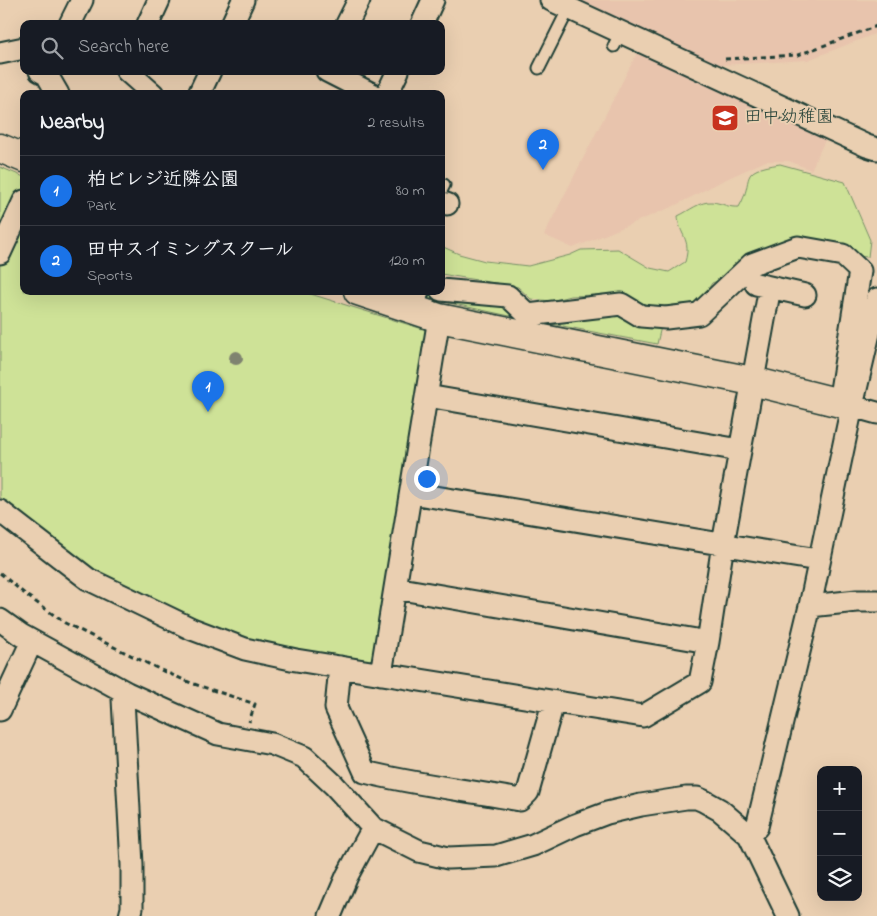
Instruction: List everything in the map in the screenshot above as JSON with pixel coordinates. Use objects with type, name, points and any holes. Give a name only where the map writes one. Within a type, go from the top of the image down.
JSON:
[{"type":"street","points":[[73,20],[82,0]]},
{"type":"street","points":[[150,20],[159,0]]},
{"type":"street","points":[[234,20],[243,0]]},
{"type":"street","points":[[349,20],[359,0]]},
{"type":"street","points":[[424,20],[433,0]]},
{"type":"street","points":[[560,4],[591,27],[877,149]]},
{"type":"street","points":[[2,53],[20,49]]},
{"type":"street","points":[[2,53],[20,61]]},
{"type":"street","points":[[47,75],[56,90]]},
{"type":"street","points":[[132,75],[148,90]]},
{"type":"street","points":[[201,90],[208,75]]},
{"type":"street","points":[[335,75],[364,90]]},
{"type":"street","points":[[390,90],[396,75]]},
{"type":"street","points":[[0,148],[20,156]]},
{"type":"street","points":[[0,253],[20,210]]},
{"type":"street","points":[[526,326],[621,304],[641,316],[666,318],[699,314],[752,264],[798,247],[843,254],[860,271],[856,407]]},
{"type":"street","points":[[736,279],[806,295]]},
{"type":"street","points":[[0,511],[88,579],[192,629],[244,649],[296,660],[553,703],[643,716],[700,682],[770,287]]},
{"type":"street","points":[[445,290],[508,296],[526,326]]},
{"type":"street","points":[[384,295],[416,300],[439,318],[526,326],[856,407]]},
{"type":"street","points":[[749,835],[757,828],[810,606],[818,560],[856,407],[877,299]]},
{"type":"street","points":[[380,674],[439,318]]},
{"type":"street","points":[[426,396],[740,450]]},
{"type":"street","points":[[410,493],[818,560]]},
{"type":"street","points":[[395,588],[708,642]]},
{"type":"street","points":[[810,606],[857,600],[877,600]]},
{"type":"street","points":[[0,620],[21,635],[127,693],[218,734],[272,744],[304,757],[334,785],[373,828],[419,851],[448,858],[496,856],[533,846],[575,825],[607,813],[641,805],[697,798],[720,810],[749,835],[788,916]]},
{"type":"street","points":[[0,710],[32,641]]},
{"type":"street","points":[[340,666],[336,708],[365,772],[400,781],[520,800],[528,792],[553,703]]},
{"type":"street","points":[[127,693],[123,699],[132,865],[132,908],[130,916]]},
{"type":"street","points":[[330,916],[347,876],[373,828]]},
{"type":"lane","points":[[540,68],[560,4]]},
{"type":"path","points":[[718,59],[798,55],[877,26]]},
{"type":"path","points":[[0,573],[26,595],[65,623],[191,683],[255,704],[244,739]]},
{"type":"shaded area","points":[[564,0],[877,0],[877,33],[808,60],[721,65],[701,57],[698,63]]},
{"type":"shaded area","points":[[638,51],[826,138],[811,170],[789,161],[766,161],[674,206],[573,248],[544,235]]},
{"type":"green space","points":[[780,164],[845,182],[870,240],[868,257],[856,256],[793,241],[712,283],[701,300],[694,303],[657,307],[618,297],[596,295],[570,296],[551,301],[531,299],[518,287],[445,275],[445,248],[459,254],[485,261],[528,266],[570,255],[581,250],[618,249],[650,268],[669,272],[685,262],[687,254],[686,242],[678,216],[708,202],[739,207],[744,197],[749,177],[757,170]]},
{"type":"green space","points":[[0,167],[20,175],[20,295],[314,295],[429,331],[374,658],[367,663],[279,648],[237,637],[92,568],[43,533],[0,497]]},
{"type":"green space","points":[[445,294],[507,300],[519,318],[426,298],[428,295]]},
{"type":"green space","points":[[620,310],[662,322],[657,344],[536,321]]},
{"type":"place","name":"田中幼稚園","points":[[725,118]]},
{"type":"place","name":"田中スイミングスクール","points":[[543,170]]},
{"type":"place","name":"柏ビレジ近隣公園","points":[[208,412]]}]
